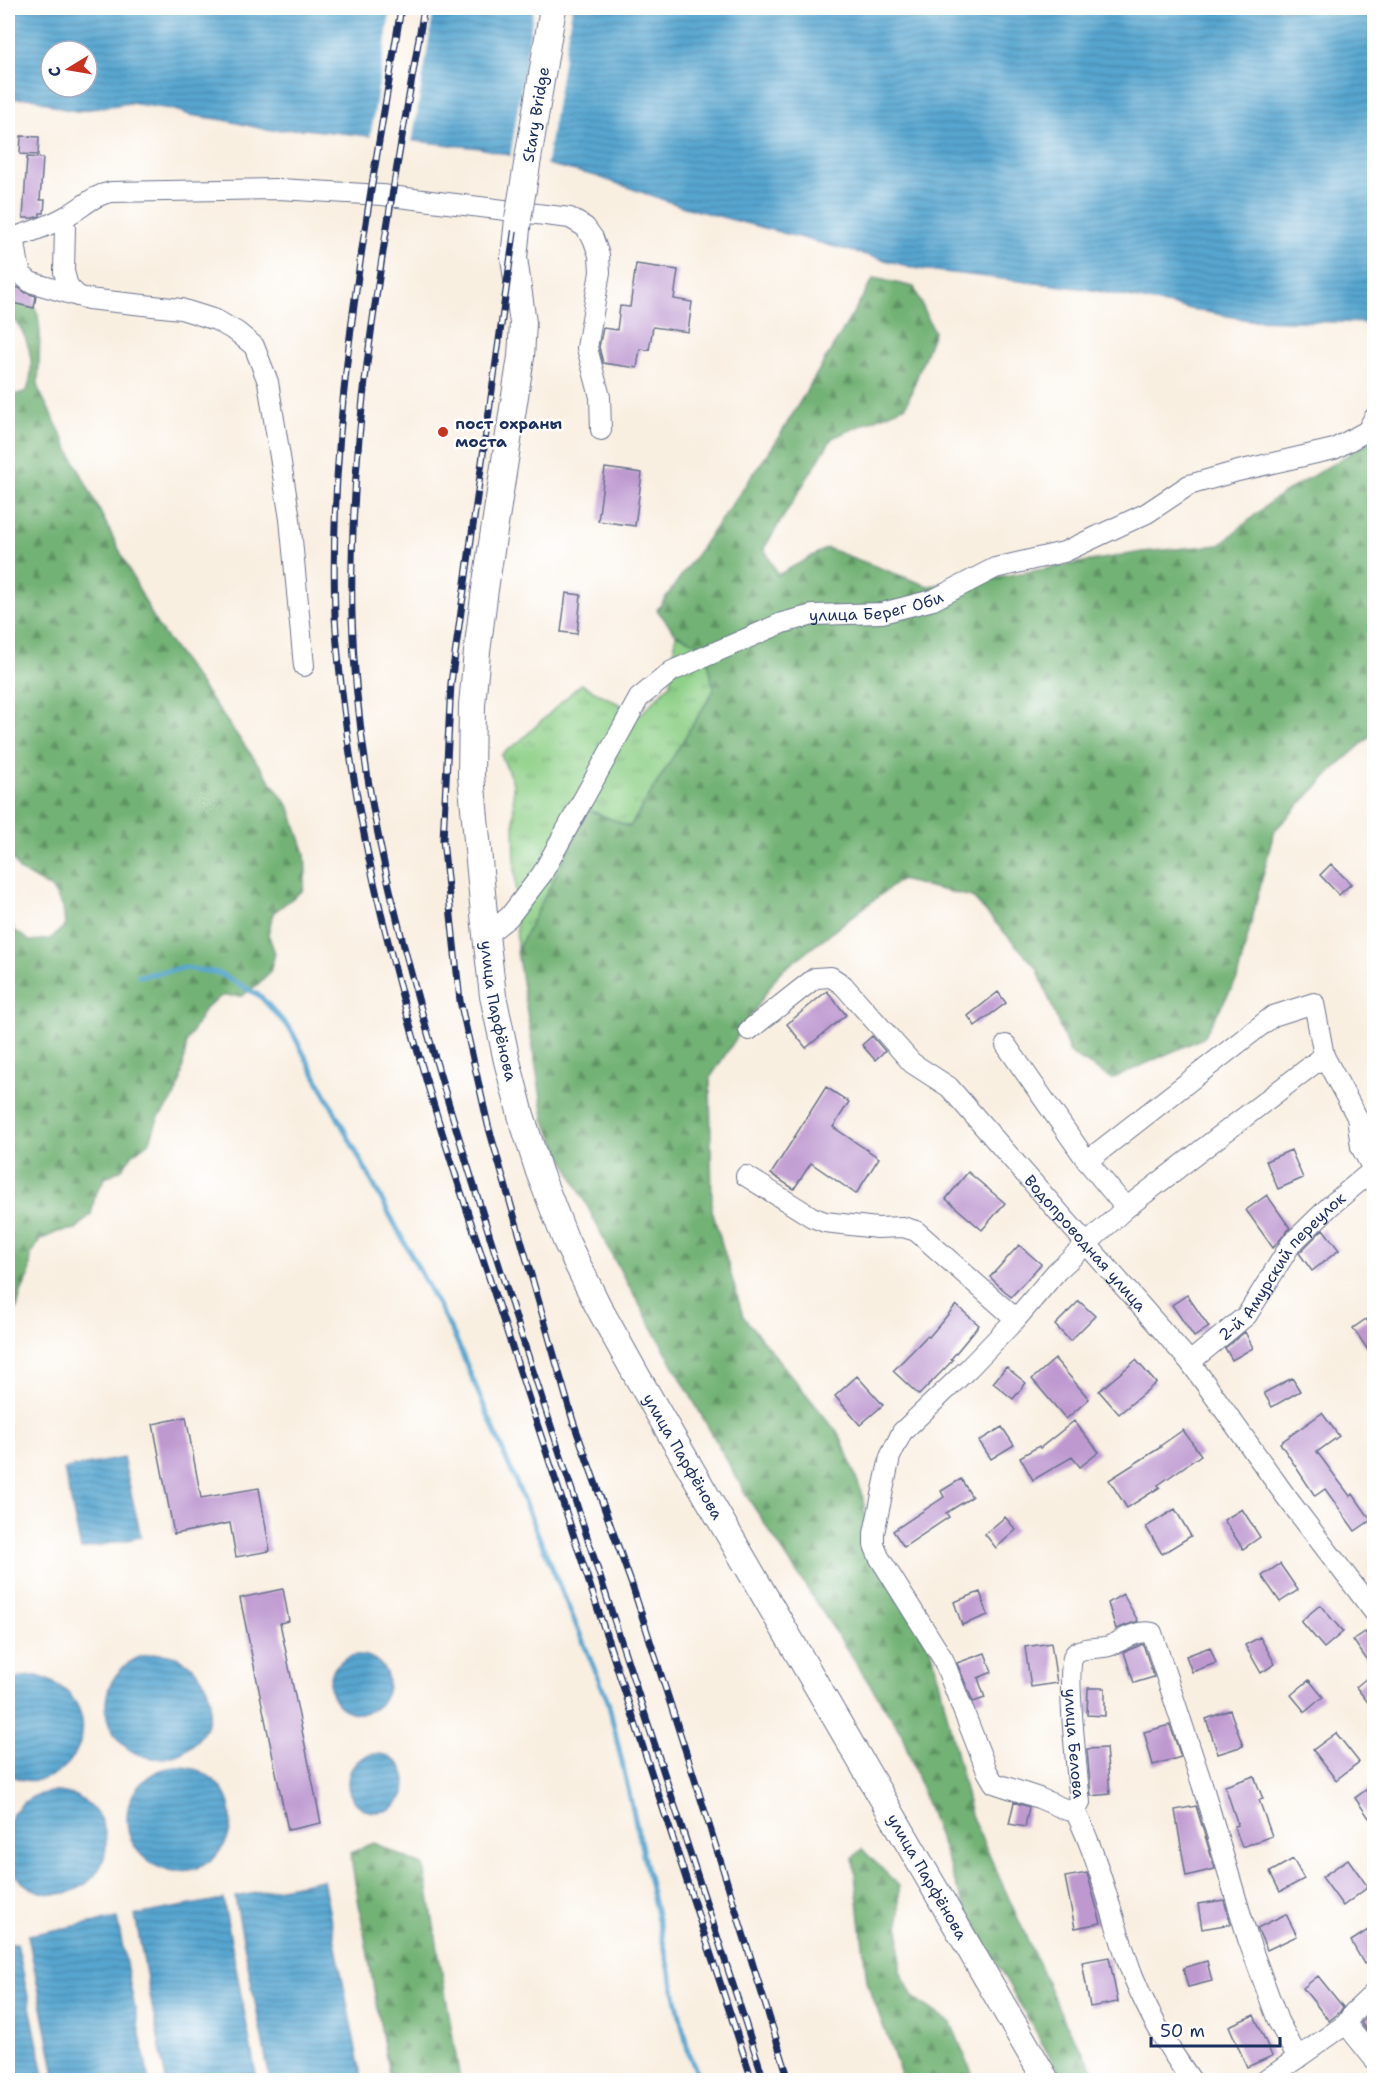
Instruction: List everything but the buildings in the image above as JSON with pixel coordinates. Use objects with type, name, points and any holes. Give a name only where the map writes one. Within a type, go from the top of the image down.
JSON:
[{"type":"main road","name":"Stary Bridge","points":[[471,776],[472,705],[477,652],[522,349],[523,323],[514,258],[518,219],[553,8]]},
{"type":"main road","name":"улица Парфёнова","points":[[471,776],[493,996],[521,1115],[539,1172],[570,1250],[638,1378],[1046,2080]]},
{"type":"street","points":[[9,238],[55,223],[87,201],[111,192],[279,189],[382,195],[570,218],[585,227],[593,238],[599,255],[600,272],[587,348],[600,397],[601,430]]},
{"type":"street","points":[[65,226],[64,272],[68,286],[78,296]]},
{"type":"street","points":[[9,238],[15,243],[22,275],[30,282]]},
{"type":"street","points":[[8,276],[88,299],[181,309],[216,320],[237,332],[254,346],[268,382],[290,519],[304,666]]},
{"type":"street","name":"улица Берег Оби","points":[[486,935],[509,918],[542,874],[639,699],[672,671],[782,623],[813,615],[882,613],[933,600],[995,568],[1064,552],[1148,513],[1189,485],[1334,449],[1367,431],[1374,418]]},
{"type":"street","name":"Водопроводная улица","points":[[749,1030],[815,978],[831,977],[843,985],[912,1063],[949,1087],[1085,1245],[1127,1288],[1190,1362],[1287,1498],[1374,1612]]},
{"type":"street","points":[[1087,1161],[1273,1016],[1314,1003],[1324,1056],[1357,1117],[1361,1147],[1374,1171]]},
{"type":"street","points":[[1006,1045],[1087,1161],[1126,1208]]},
{"type":"street","name":"улица Белова","points":[[1298,2058],[1278,2021],[1248,1939],[1202,1784],[1152,1633],[1147,1631],[1138,1633],[1108,1646],[1081,1650],[1074,1654],[1071,1663],[1073,1721],[1080,1803],[1075,1811],[1067,1810],[994,1783],[987,1771],[943,1659],[879,1557],[874,1545],[874,1533],[890,1457],[902,1432],[969,1368],[1016,1319],[1057,1271],[1126,1208],[1324,1056]]},
{"type":"street","name":"2-й Амурский переулок","points":[[1190,1362],[1247,1315],[1291,1244],[1330,1206],[1374,1171]]},
{"type":"street","points":[[746,1176],[812,1217],[825,1222],[876,1228],[903,1227],[916,1231],[1016,1319]]},
{"type":"street","points":[[1075,1811],[1088,1837],[1134,1976],[1168,2048],[1191,2080]]},
{"type":"street","points":[[1266,2080],[1346,2024],[1353,2013],[1374,1993]]},
{"type":"street","points":[[1346,2024],[1374,2059]]},
{"type":"green space","points":[[874,278],[914,287],[934,332],[906,406],[832,438],[764,548],[778,575],[827,548],[928,586],[1010,575],[1142,552],[1220,545],[1274,499],[1374,439],[1374,733],[1338,765],[1274,831],[1237,979],[1203,1038],[1112,1079],[1070,1053],[1037,968],[972,897],[900,880],[779,973],[710,1078],[712,1210],[743,1316],[840,1436],[862,1493],[870,1550],[932,1651],[971,1815],[1067,2027],[1100,2080],[1063,2080],[963,1904],[901,1732],[748,1498],[615,1261],[545,1122],[517,951],[589,810],[630,827],[714,690],[705,647],[676,634],[657,610],[776,442]]},
{"type":"green space","points":[[8,289],[13,294],[31,299],[38,315],[40,333],[38,388],[157,625],[290,808],[305,854],[306,872],[303,890],[273,913],[268,934],[275,953],[270,972],[242,996],[222,996],[206,1007],[187,1041],[180,1084],[172,1101],[158,1118],[150,1141],[133,1154],[122,1169],[105,1178],[95,1196],[91,1214],[76,1229],[57,1232],[40,1240],[31,1255],[29,1276],[21,1292],[17,1308],[8,1315],[8,916],[14,930],[30,941],[50,939],[65,926],[63,907],[52,889],[19,870],[8,849],[8,397],[27,391],[31,364],[29,348],[22,332],[8,314]]},
{"type":"green space","points":[[676,634],[705,647],[715,690],[630,827],[589,810],[517,951],[513,783],[501,755],[520,741],[581,684],[640,715],[670,684]]},
{"type":"green space","points":[[374,1843],[424,1866],[460,2080],[390,2080],[350,1853]]},
{"type":"green space","points":[[862,1849],[899,1886],[900,1971],[913,1997],[951,2023],[975,2080],[903,2080],[867,1981],[853,1857]]},
{"type":"water","points":[[8,8],[1374,8],[1374,323],[1249,320],[1087,289],[919,269],[684,207],[596,176],[480,148],[305,129],[268,130],[190,115],[172,109],[130,103],[77,111],[60,108],[34,98],[8,99]]},
{"type":"water","points":[[123,1458],[141,1537],[81,1549],[64,1469]]},
{"type":"water","points":[[158,1654],[178,1658],[195,1669],[206,1686],[210,1706],[206,1726],[195,1743],[178,1754],[158,1758],[138,1754],[121,1743],[110,1726],[106,1706],[110,1686],[121,1669],[138,1658]]},
{"type":"water","points":[[353,1655],[365,1655],[380,1663],[388,1678],[388,1690],[380,1705],[365,1713],[353,1713],[338,1705],[330,1690],[330,1678],[338,1663]]},
{"type":"water","points":[[37,1676],[63,1689],[78,1707],[82,1728],[78,1748],[67,1765],[50,1776],[30,1780],[8,1774],[8,1681],[20,1677]]},
{"type":"water","points":[[371,1754],[383,1754],[398,1762],[406,1777],[406,1789],[398,1804],[383,1812],[371,1812],[356,1804],[348,1789],[348,1777],[356,1762]]},
{"type":"water","points":[[179,1767],[199,1771],[216,1782],[227,1799],[231,1819],[227,1839],[216,1856],[199,1867],[179,1871],[159,1867],[142,1856],[131,1839],[127,1819],[131,1799],[142,1782],[159,1771]]},
{"type":"water","points":[[55,1792],[75,1796],[91,1807],[102,1823],[106,1843],[102,1863],[91,1879],[75,1890],[55,1894],[35,1890],[19,1879],[8,1863],[4,1843],[8,1823],[19,1807],[35,1796]]},
{"type":"water","points":[[323,1880],[362,2080],[270,2080],[235,1897]]},
{"type":"water","points":[[223,1899],[257,2080],[166,2080],[135,1915]]},
{"type":"water","points":[[117,1918],[149,2080],[56,2080],[28,1935]]},
{"type":"water","points":[[17,1943],[45,2080],[8,2080],[8,1945]]},
{"type":"pier","points":[[391,8],[434,8],[412,143],[370,139]]},
{"type":"pier","points":[[534,8],[572,8],[546,167],[510,158]]},
{"type":"waterway","points":[[139,976],[185,968],[219,973],[260,996],[291,1030],[455,1337],[608,1701],[689,2055],[701,2080]]},
{"type":"railway","points":[[401,8],[353,310],[338,463],[335,616],[347,733],[359,810],[393,962],[436,1112],[752,2080]]},
{"type":"railway","points":[[424,8],[374,310],[357,463],[352,615],[355,673],[369,787],[407,957],[458,1135],[764,2080]]},
{"type":"railway","points":[[550,8],[516,219],[451,683],[443,840],[460,1001],[488,1125],[573,1421],[632,1585],[789,2080]]},
{"type":"place","name":"пост охраны моста","points":[[443,432]]}]
